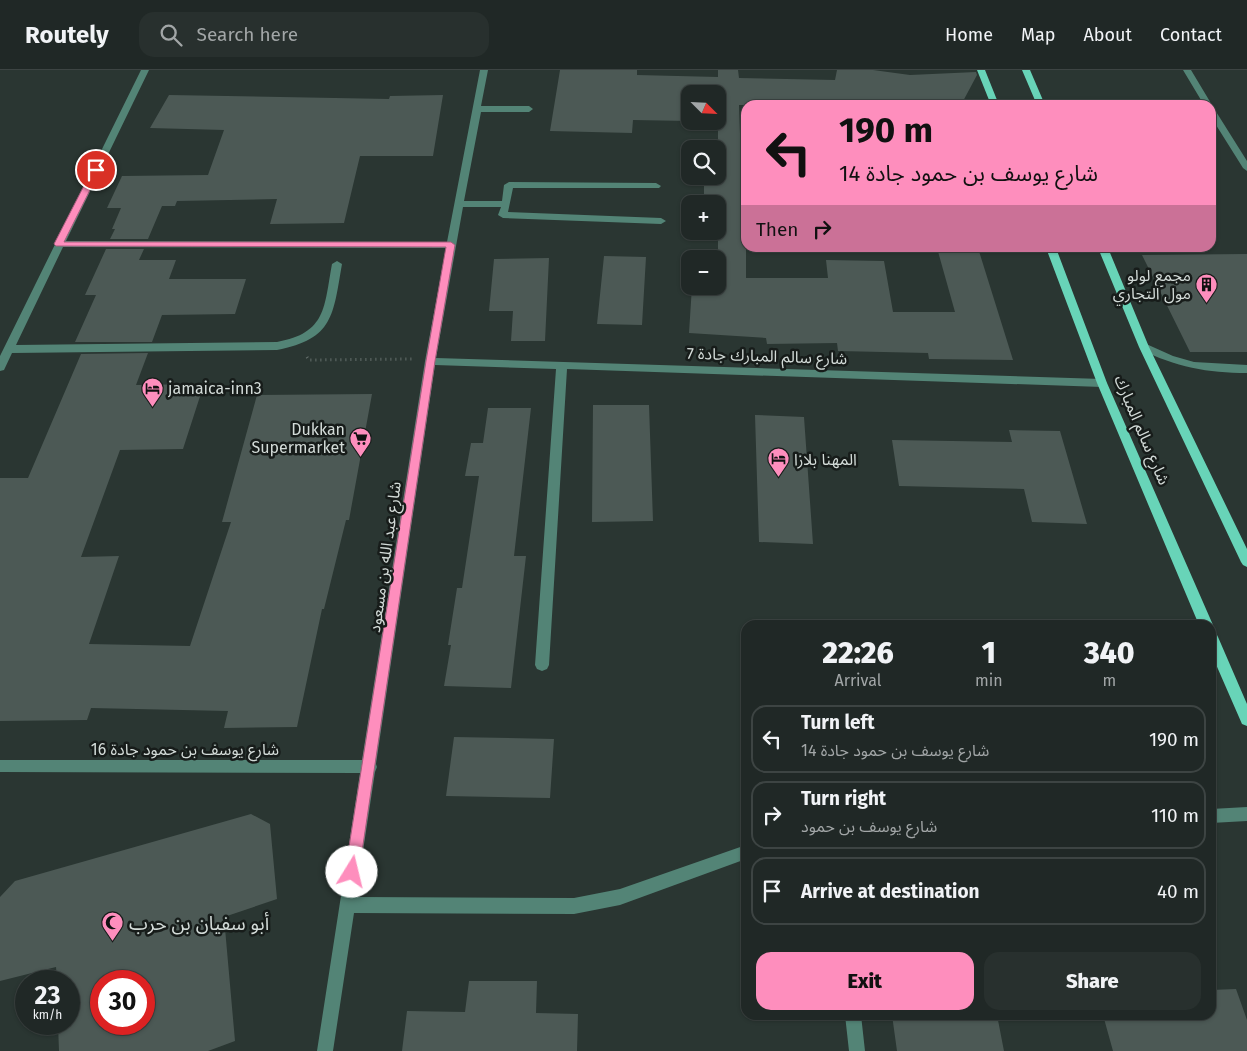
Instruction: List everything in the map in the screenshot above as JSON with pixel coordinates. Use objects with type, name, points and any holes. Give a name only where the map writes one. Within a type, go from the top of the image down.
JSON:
[{"type":"main road","points":[[981,70],[993,100]]},
{"type":"main road","points":[[1026,70],[1039,100]]},
{"type":"main road","name":"شارع سالم المبارك","points":[[1053,252],[1102,383],[1204,620]]},
{"type":"main road","points":[[1105,252],[1144,347],[1247,562]]},
{"type":"main road","points":[[1216,649],[1247,720]]},
{"type":"street","points":[[0,367],[145,70]]},
{"type":"street","name":"شارع عبد الله بن مسعود","points":[[326,1051],[431,360],[484,70]]},
{"type":"street","points":[[1187,70],[1205,100]]},
{"type":"street","points":[[477,109],[529,109]]},
{"type":"street","points":[[1216,118],[1247,168]]},
{"type":"street","points":[[656,186],[510,185],[503,216],[661,221]]},
{"type":"street","points":[[458,204],[506,204]]},
{"type":"street","points":[[59,244],[451,245]]},
{"type":"street","points":[[9,350],[277,346],[296,342],[312,334],[324,324],[337,264]]},
{"type":"street","points":[[1144,347],[1160,355],[1195,367],[1247,369]]},
{"type":"street","name":"شارع سالم المبارك جادة 7","points":[[431,360],[562,366],[1102,383]]},
{"type":"street","points":[[542,665],[562,366]]},
{"type":"street","name":"شارع يوسف بن حمود جادة 16","points":[[0,766],[370,767]]},
{"type":"street","points":[[1216,816],[1247,814]]},
{"type":"street","points":[[347,905],[574,906],[620,897],[741,854]]},
{"type":"street","points":[[854,1020],[857,1051]]},
{"type":"path","points":[[296,342],[309,360],[431,360]]},
{"type":"building","points":[[560,70],[637,70],[637,75],[718,77],[718,70],[738,70],[739,78],[835,80],[837,70],[873,70],[910,75],[976,72],[977,75],[964,100],[741,100],[741,105],[739,105],[741,252],[746,252],[746,278],[828,278],[826,260],[884,261],[893,312],[955,312],[938,252],[979,252],[1013,360],[929,359],[928,353],[838,351],[837,343],[767,344],[766,338],[689,333],[691,295],[726,295],[726,250],[718,250],[718,240],[726,240],[726,195],[704,195],[704,185],[726,185],[726,140],[718,140],[718,130],[726,130],[726,85],[681,85],[681,121],[633,120],[632,133],[550,131]]},
{"type":"building","points":[[169,95],[389,99],[390,96],[443,95],[433,156],[360,156],[344,223],[270,224],[277,199],[177,201],[175,206],[162,206],[148,239],[110,239],[121,208],[107,208],[122,176],[208,175],[224,130],[150,128]]},
{"type":"building","points":[[106,249],[144,249],[139,260],[176,260],[169,279],[246,279],[235,314],[162,315],[152,342],[75,342],[96,295],[85,295]]},
{"type":"building","name":"مجمع لولو مول التجاري","points":[[1247,254],[1247,352],[1190,352],[1142,255]]},
{"type":"building","points":[[604,256],[646,257],[642,325],[597,324]]},
{"type":"building","points":[[549,258],[545,341],[511,341],[513,311],[489,311],[494,259]]},
{"type":"building","points":[[148,353],[136,385],[204,384],[183,449],[120,450],[81,557],[119,556],[89,644],[190,646],[231,522],[222,522],[257,395],[372,394],[349,520],[346,520],[324,609],[322,609],[297,727],[224,728],[228,711],[91,708],[87,720],[0,721],[0,478],[28,478],[81,354]]},
{"type":"building","points":[[593,405],[649,405],[653,521],[592,522]]},
{"type":"building","points":[[488,408],[531,408],[514,556],[526,556],[511,688],[444,686],[451,645],[448,645],[457,588],[462,588],[479,476],[465,476],[471,443],[483,443]]},
{"type":"building","points":[[755,415],[804,417],[813,544],[759,542]]},
{"type":"building","points":[[1009,430],[1060,431],[1087,524],[1032,522],[1024,489],[899,486],[892,440],[1012,442]]},
{"type":"building","points":[[454,737],[554,739],[550,798],[446,796]]},
{"type":"building","name":"أبو سفيان بن حرب","points":[[251,814],[270,824],[277,899],[224,917],[235,1041],[208,1051],[59,1051],[58,1035],[80,1035],[80,970],[56,970],[56,967],[44,970],[15,970],[15,977],[0,981],[0,897],[15,881]]},
{"type":"building","points":[[469,981],[537,981],[536,1013],[578,1014],[577,1051],[402,1051],[407,1011],[465,1012]]},
{"type":"building","points":[[1236,989],[1247,1020],[1247,1051],[1113,1051],[1104,1020],[1216,1020],[1216,990]]},
{"type":"building","points":[[893,1020],[998,1020],[1004,1051],[897,1051]]},
{"type":"place","name":"مجمع لولو مول التجاري","points":[[1207,303]]},
{"type":"place","name":"jamaica-inn3","points":[[152,407]]},
{"type":"place","name":"Dukkan Supermarket","points":[[361,457]]},
{"type":"place","name":"المهنا بلازا","points":[[778,478]]},
{"type":"place","name":"أبو سفيان بن حرب","points":[[113,942]]},
{"type":"route","points":[[96,170],[59,244],[451,245],[430,361],[370,767],[352,872]]}]
